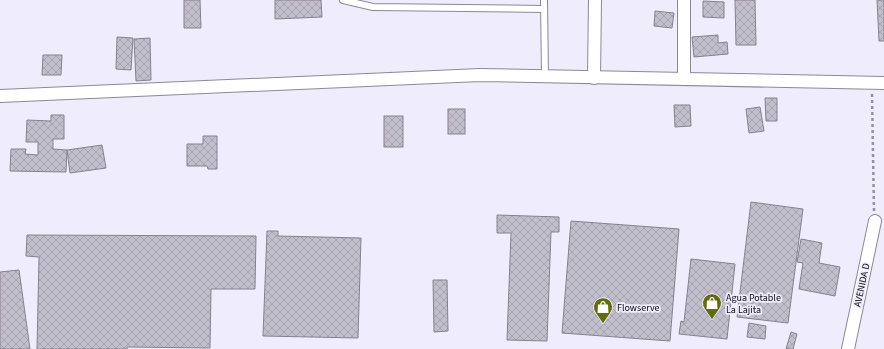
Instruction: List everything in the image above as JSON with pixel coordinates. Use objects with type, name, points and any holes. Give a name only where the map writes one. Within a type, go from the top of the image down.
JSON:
[{"type":"street","points":[[594,78],[595,0]]},
{"type":"street","points":[[684,0],[684,80]]},
{"type":"street","points":[[0,96],[480,75],[878,83]]},
{"type":"street","name":"AVENIDA D","points":[[848,349],[874,221]]},
{"type":"lane","points":[[343,0],[373,7],[544,9]]},
{"type":"lane","points":[[544,0],[544,77]]},
{"type":"path","points":[[874,221],[878,83]]},
{"type":"building","points":[[184,0],[200,0],[201,28],[184,28]]},
{"type":"building","points":[[275,0],[321,0],[322,17],[275,19]]},
{"type":"building","points":[[735,0],[755,0],[756,45],[736,45]]},
{"type":"building","points":[[877,0],[884,0],[884,41],[879,41]]},
{"type":"building","points":[[703,1],[724,2],[724,18],[703,17]]},
{"type":"building","points":[[655,11],[674,13],[672,28],[654,26]]},
{"type":"building","points":[[718,35],[718,43],[727,42],[728,54],[694,57],[692,37]]},
{"type":"building","points":[[117,37],[133,38],[131,70],[116,69]]},
{"type":"building","points":[[150,38],[151,80],[136,81],[134,39]]},
{"type":"building","points":[[43,55],[62,55],[61,75],[42,75]]},
{"type":"building","points":[[765,98],[777,98],[777,121],[766,121]]},
{"type":"building","points":[[674,105],[690,105],[691,126],[675,127]]},
{"type":"building","points":[[760,107],[764,131],[749,133],[746,109]]},
{"type":"building","points":[[448,109],[465,109],[465,134],[448,134]]},
{"type":"building","points":[[51,115],[64,115],[64,139],[53,139],[53,149],[67,150],[66,172],[10,171],[11,149],[26,149],[25,154],[38,155],[38,142],[26,142],[27,120],[51,121]]},
{"type":"building","points":[[384,116],[403,116],[403,147],[384,147]]},
{"type":"building","points":[[203,136],[217,136],[217,169],[208,169],[207,166],[187,166],[187,144],[203,144]]},
{"type":"building","points":[[102,145],[106,168],[70,173],[67,150]]},
{"type":"building","points":[[751,202],[803,209],[788,323],[737,317]]},
{"type":"building","points":[[497,215],[559,217],[559,232],[551,232],[547,341],[507,340],[511,233],[497,233]]},
{"type":"building","points":[[571,221],[679,229],[670,341],[562,333]]},
{"type":"building","points":[[267,231],[278,231],[278,236],[361,238],[358,338],[263,336]]},
{"type":"building","points":[[27,235],[256,236],[255,289],[211,289],[210,348],[127,347],[127,349],[37,349],[39,257],[26,256]]},
{"type":"building","points":[[801,239],[822,243],[819,263],[840,267],[835,296],[799,289],[803,263],[797,262]]},
{"type":"building","points":[[691,259],[735,264],[727,339],[679,334],[681,321],[684,322]]},
{"type":"building","points":[[19,270],[30,349],[0,349],[0,272]]},
{"type":"building","points":[[433,280],[447,280],[448,331],[434,332]]},
{"type":"building","points":[[749,323],[766,326],[765,339],[747,337]]},
{"type":"building","points":[[791,332],[797,334],[793,349],[786,349]]},
{"type":"place","name":"Agua Potable La Lajita","points":[[712,320]]},
{"type":"place","name":"Flowserve","points":[[603,324]]}]
